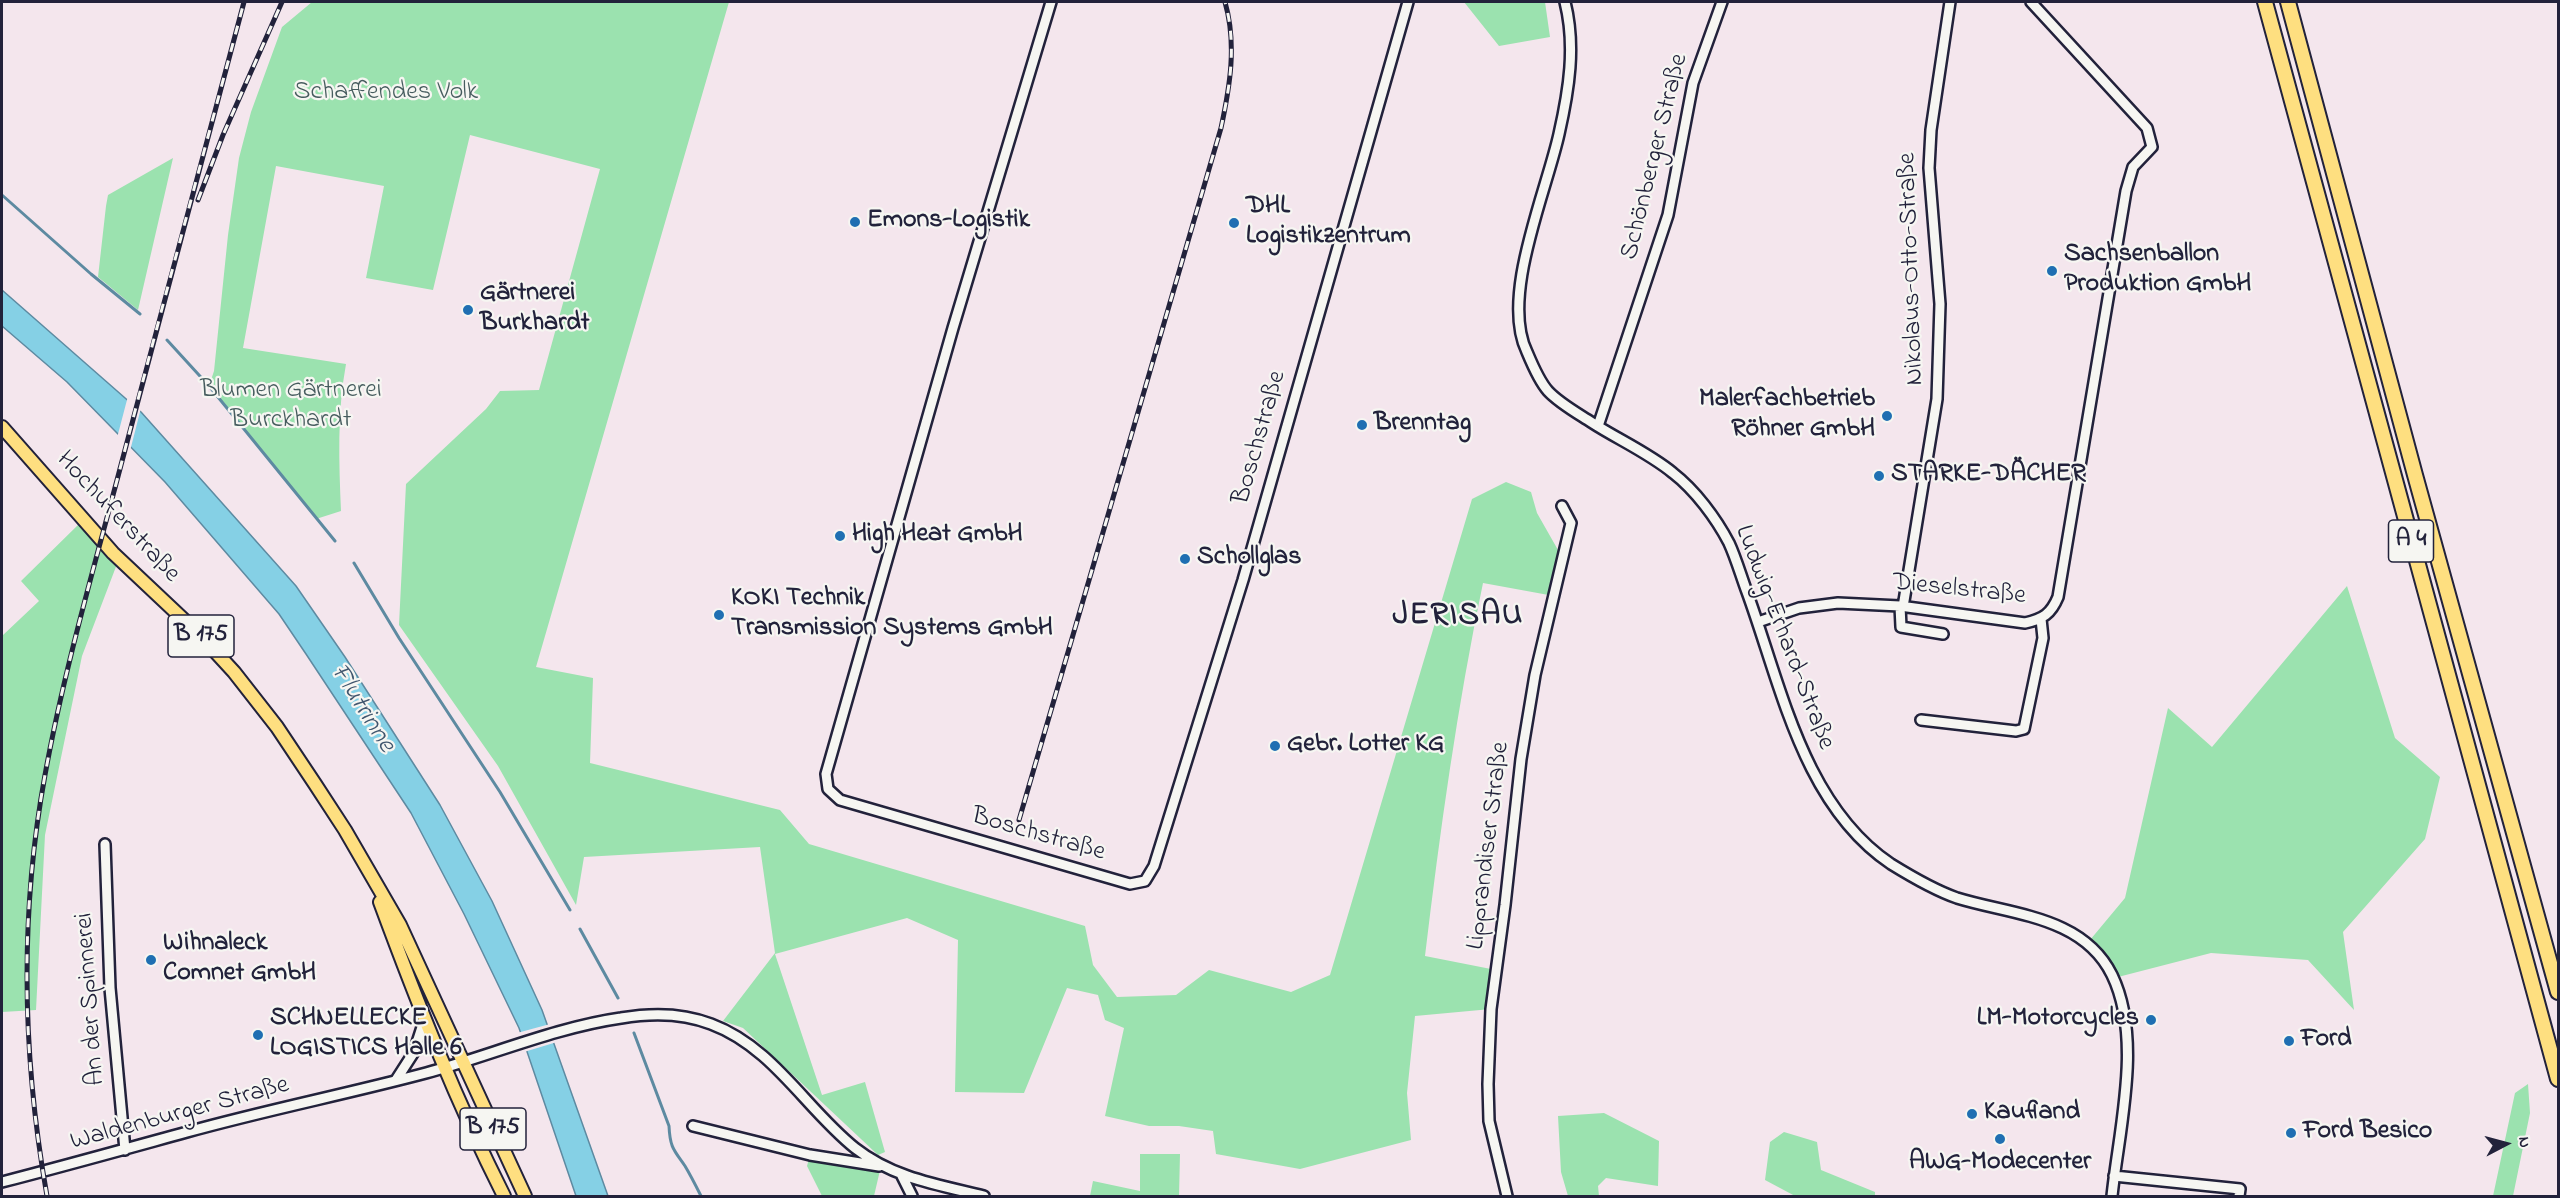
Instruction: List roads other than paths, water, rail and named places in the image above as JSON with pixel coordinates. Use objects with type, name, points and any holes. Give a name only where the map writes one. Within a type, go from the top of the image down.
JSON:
[{"type":"highway","name":"A 4","points":[[2265,2],[2559,1079]]},
{"type":"highway","name":"A 4","points":[[2288,2],[2415,475],[2559,992]]},
{"type":"main road","name":"Hochuferstraße","points":[[2,427],[113,553],[200,635],[234,672],[277,727],[368,871],[418,961],[463,1062]]},
{"type":"main road","name":"Hochuferstraße","points":[[368,871],[444,1068]]},
{"type":"main road","name":"B 175","points":[[463,1062],[525,1197]]},
{"type":"main road","name":"B 175","points":[[444,1068],[504,1197]]},
{"type":"street","name":"Boschstraße","points":[[1051,2],[947,349],[826,774],[828,789],[840,800],[1130,884],[1144,881],[1154,866],[1243,580],[1408,2]]},
{"type":"street","name":"Ludwig-Erhard-Straße","points":[[1565,2],[1571,25],[1571,69],[1559,134],[1524,262],[1517,309],[1524,347],[1547,391],[1673,473],[1705,506],[1729,543],[1804,754],[1832,804],[1871,850],[1926,885],[1955,897],[2056,924],[2086,941],[2111,973],[2124,1012],[2127,1047],[2112,1197]]},
{"type":"street","name":"Schönberger Straße","points":[[1598,426],[1668,215],[1694,83],[1722,2]]},
{"type":"street","name":"Nikolaus-Otto-Straße","points":[[1902,606],[1937,399],[1940,304],[1929,168],[1931,130],[1950,2]]},
{"type":"street","name":"Dieselstraße","points":[[1758,622],[1799,608],[1838,603],[1902,606],[2025,623],[2041,619],[2053,609],[2058,597],[2126,191],[2133,167],[2152,147],[2146,128],[2031,2]]},
{"type":"street","name":"Lipprandiser Straße","points":[[1507,1197],[1490,1121],[1488,1084],[1491,1009],[1521,759],[1534,675],[1571,523],[1562,506]]},
{"type":"street","points":[[1902,606],[1901,627],[1943,634]]},
{"type":"street","points":[[1921,720],[2016,731],[2024,729],[2043,638],[2041,619]]},
{"type":"street","name":"An der Spinnerei","points":[[105,844],[110,988],[125,1150]]},
{"type":"street","name":"Waldenburger Straße","points":[[2,1182],[187,1132],[444,1068],[604,1021],[648,1014],[681,1016],[711,1024],[742,1040],[768,1060],[854,1147],[881,1166],[902,1176],[984,1197]]},
{"type":"street","points":[[395,1081],[414,1052],[424,1021]]},
{"type":"street","name":"Waldenburger Straße","points":[[693,1126],[810,1155],[881,1166]]},
{"type":"street","points":[[902,1176],[912,1197]]},
{"type":"street","points":[[2114,1176],[2240,1189],[2239,1197]]},
{"type":"water","name":"Flutrinne","points":[[2,290],[141,412],[296,586],[345,657],[440,805],[492,901],[542,1010],[608,1196],[576,1196],[519,1028],[464,914],[411,813],[306,654],[279,614],[165,482],[67,382],[2,326]]},
{"type":"waterway","points":[[2,195],[140,314]]},
{"type":"waterway","points":[[167,340],[209,386],[335,541]]},
{"type":"waterway","points":[[354,563],[399,638],[500,792],[570,910]]},
{"type":"waterway","points":[[580,929],[618,998]]},
{"type":"waterway","points":[[634,1033],[669,1126],[673,1148],[701,1196]]},
{"type":"railway","points":[[47,1196],[32,1091],[27,986],[31,881],[45,775],[80,619],[244,2]]},
{"type":"railway","points":[[198,200],[223,135],[282,2]]},
{"type":"railway","points":[[1019,820],[1221,128],[1231,65],[1231,34],[1225,2]]},
{"type":"place","name":"Emons-Logistik","points":[[855,222]]},
{"type":"place","name":"DHL Logistikzentrum","points":[[1234,223]]},
{"type":"place","name":"Sachsenballon Produktion GmbH","points":[[2052,271]]},
{"type":"place","name":"Gärtnerei Burkhardt","points":[[468,310]]},
{"type":"place","name":"Malerfachbetrieb Röhner GmbH","points":[[1887,416]]},
{"type":"place","name":"Brenntag","points":[[1362,425]]},
{"type":"place","name":"STARKE-DÄCHER","points":[[1879,476]]},
{"type":"place","name":"High Heat GmbH","points":[[840,536]]},
{"type":"place","name":"Schollglas","points":[[1185,559]]},
{"type":"place","name":"KOKI Technik Transmission Systems GmbH","points":[[719,615]]},
{"type":"place","name":"Gebr. Lotter KG","points":[[1275,746]]},
{"type":"place","name":"Wihnaleck Comnet GmbH","points":[[151,960]]},
{"type":"place","name":"LM-Motorcycles","points":[[2151,1020]]},
{"type":"place","name":"SCHNELLECKE LOGISTICS Halle 6","points":[[258,1035]]},
{"type":"place","name":"Ford","points":[[2289,1041]]},
{"type":"place","name":"Kaufland","points":[[1972,1114]]},
{"type":"place","name":"Ford Besico","points":[[2291,1133]]},
{"type":"place","name":"AWG-Modecenter","points":[[2000,1139]]},
{"type":"district","name":"JERISAU","points":[[1458,618]]},
{"type":"park label","name":"Schaffendes Volk","points":[[386,94]]},
{"type":"park label","name":"Blumen Gärtnerei Burckhardt","points":[[291,406]]}]
